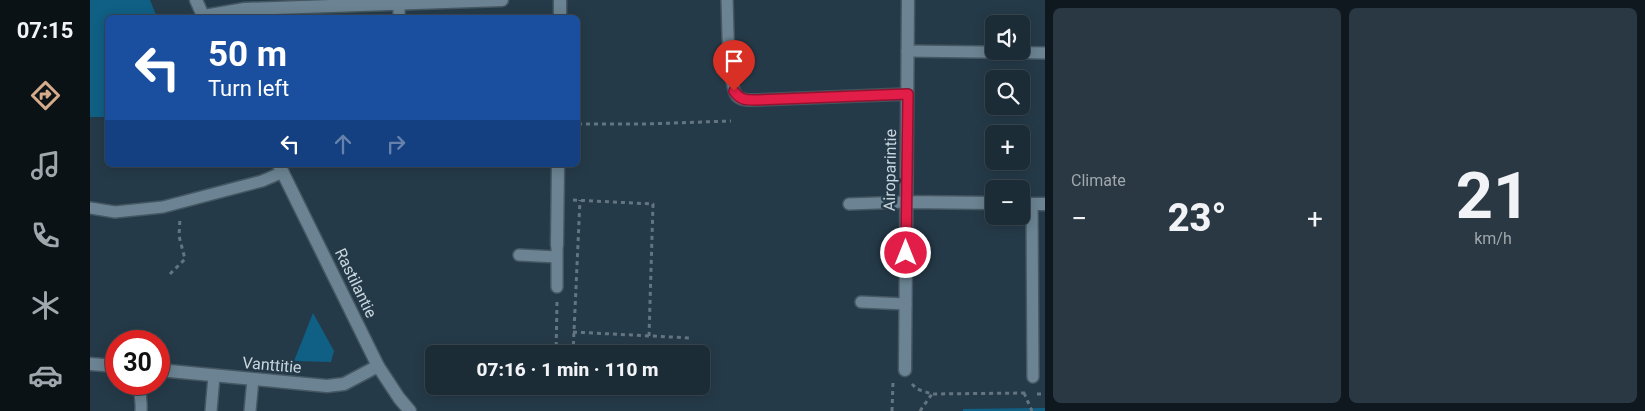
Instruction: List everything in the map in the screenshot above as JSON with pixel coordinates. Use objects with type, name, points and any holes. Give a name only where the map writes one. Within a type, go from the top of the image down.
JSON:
[{"type":"street","points":[[196,0],[203,15]]},
{"type":"street","points":[[214,15],[244,9],[502,0]]},
{"type":"street","points":[[560,0],[560,15]]},
{"type":"street","name":"Airoparintie","points":[[905,370],[908,0]]},
{"type":"street","points":[[557,251],[558,167]]},
{"type":"street","name":"Rastilantie","points":[[281,168],[378,366],[410,411]]},
{"type":"street","points":[[906,202],[985,203]]},
{"type":"street","points":[[90,364],[105,365]]},
{"type":"street","name":"Vanttitie","points":[[170,371],[327,386],[344,384],[378,366]]},
{"type":"lane","points":[[728,0],[730,61],[734,91],[738,98],[755,100],[908,94]]},
{"type":"lane","points":[[392,3],[398,15]]},
{"type":"lane","points":[[908,51],[985,52]]},
{"type":"lane","points":[[1030,52],[1045,52]]},
{"type":"lane","points":[[90,208],[115,212],[163,207],[262,181],[281,168]]},
{"type":"lane","points":[[849,204],[906,202]]},
{"type":"lane","points":[[1033,204],[1033,377]]},
{"type":"lane","points":[[519,256],[557,251],[557,287]]},
{"type":"lane","points":[[862,302],[906,304]]},
{"type":"lane","points":[[211,411],[214,376]]},
{"type":"lane","points":[[250,411],[253,379]]},
{"type":"lane","points":[[139,395],[142,404],[141,411]]},
{"type":"path","points":[[580,124],[732,121]]},
{"type":"path","points":[[557,199],[653,204],[648,336]]},
{"type":"path","points":[[573,345],[580,200]]},
{"type":"path","points":[[170,274],[185,259],[178,226],[182,202]]},
{"type":"path","points":[[556,345],[557,287]]},
{"type":"path","points":[[574,332],[690,338]]},
{"type":"path","points":[[892,411],[893,378],[905,370]]},
{"type":"path","points":[[1024,393],[1032,411]]},
{"type":"path","points":[[920,411],[932,394],[1045,394]]},
{"type":"shaded area","points":[[90,0],[150,0],[156,15],[105,15],[105,117],[90,117]]},
{"type":"shaded area","points":[[313,313],[334,351],[331,362],[294,361]]},
{"type":"shaded area","points":[[1045,408],[1045,411],[963,411],[963,409]]},
{"type":"route","points":[[734,91],[738,98],[743,100],[908,94],[906,253]]}]
